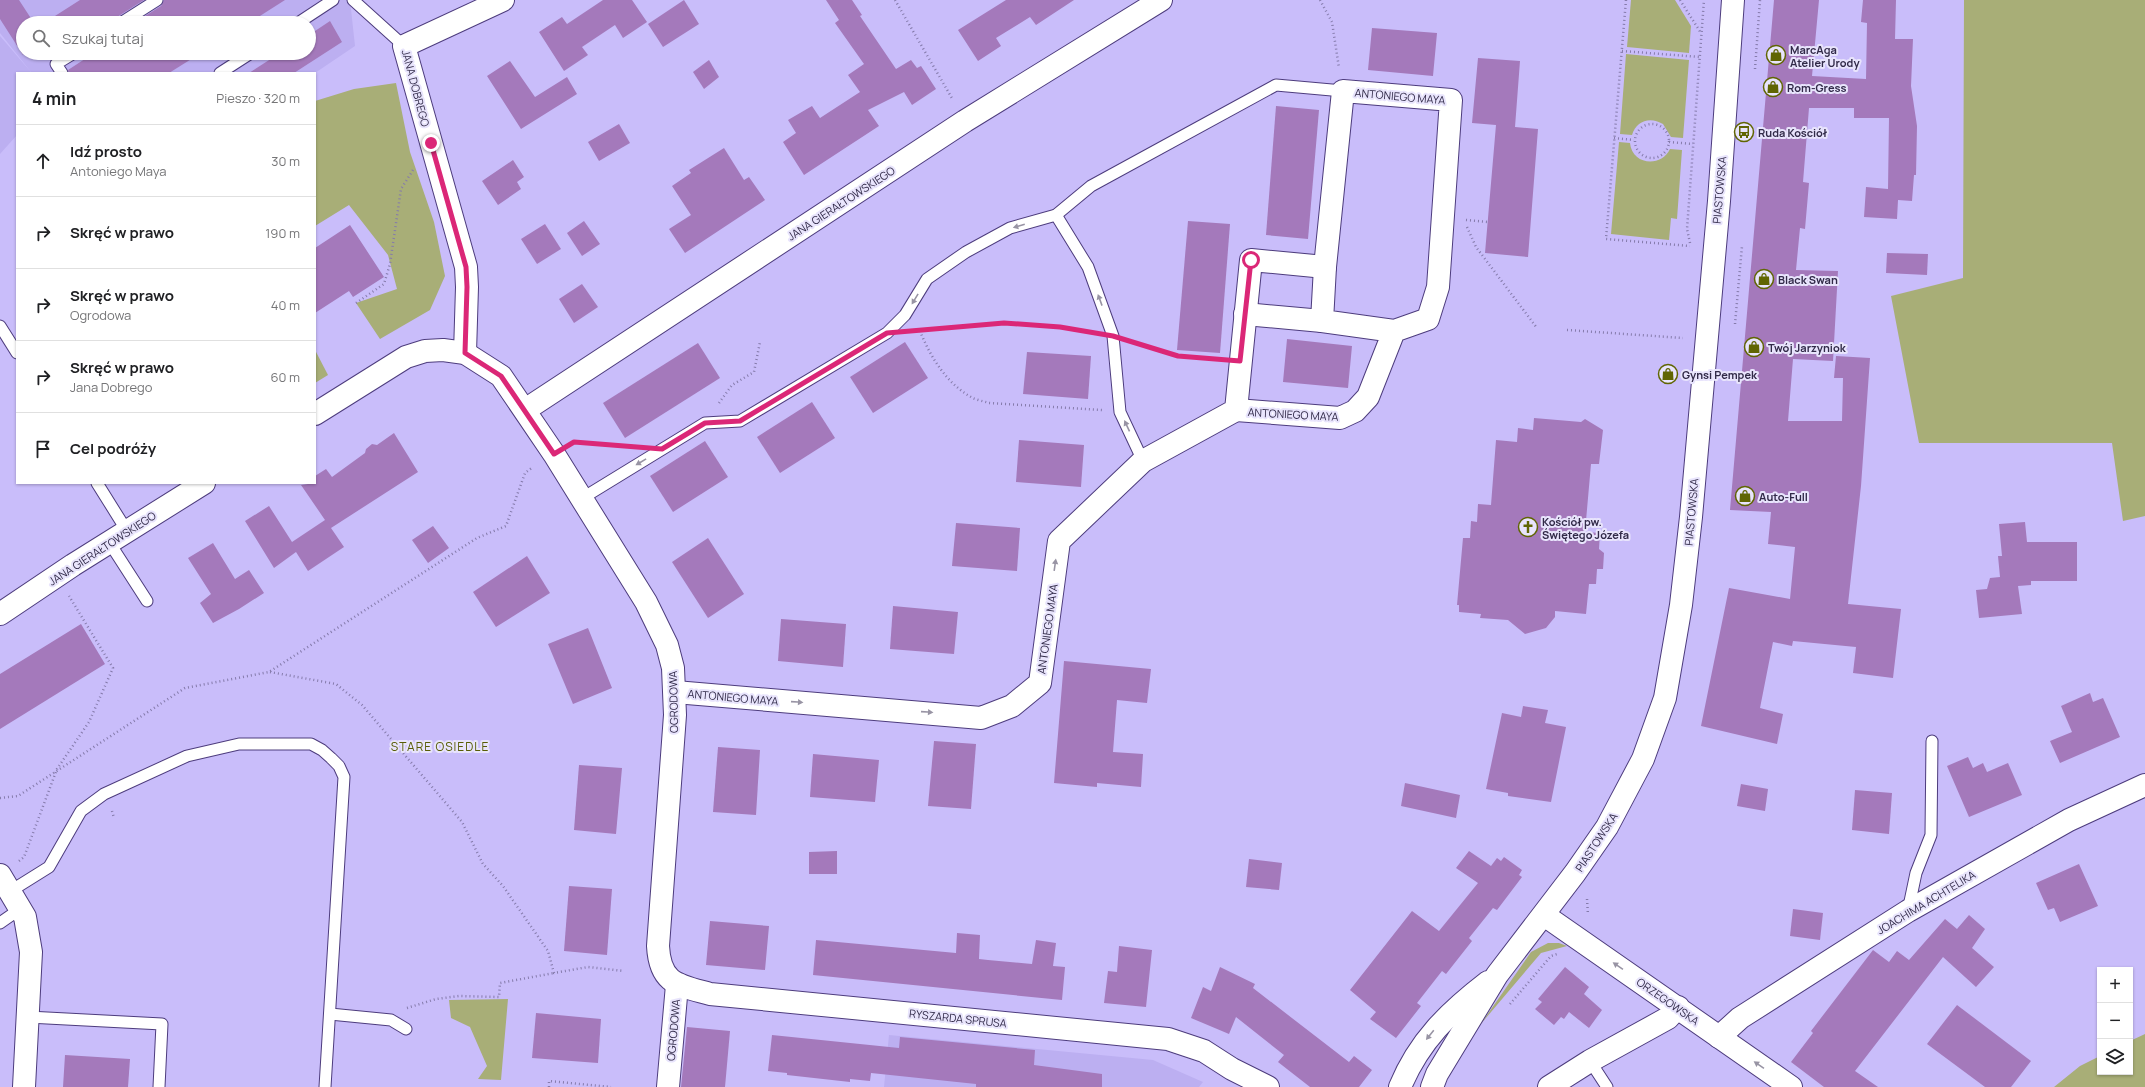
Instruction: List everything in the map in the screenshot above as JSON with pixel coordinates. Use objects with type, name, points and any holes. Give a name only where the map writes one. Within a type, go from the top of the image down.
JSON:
[{"type":"street","name":"JANA DOBREGO","points":[[465,353],[467,287],[466,267],[404,46],[503,0]]},
{"type":"street","name":"JANA GIERAŁTOWSKIEGO","points":[[525,410],[965,121],[1161,0]]},
{"type":"street","name":"PIASTOWSKA","points":[[1432,1087],[1437,1074],[1497,975],[1544,915],[1607,828],[1643,759],[1665,698],[1673,662],[1691,517],[1719,201],[1733,0]]},
{"type":"street","name":"ANTONIEGO MAYA","points":[[1245,314],[1322,321],[1394,331],[1428,319],[1438,287],[1451,100],[1343,91],[1325,267],[1322,321]]},
{"type":"street","name":"ANTONIEGO MAYA","points":[[1236,410],[1251,260],[1325,267]]},
{"type":"street","name":"ANTONIEGO MAYA","points":[[675,692],[981,718],[1012,706],[1040,682],[1059,541],[1143,461],[1236,410],[1340,418],[1355,411],[1368,397],[1394,331]]},
{"type":"street","points":[[316,413],[406,357],[425,351],[443,350],[465,353]]},
{"type":"street","name":"OGRODOWA","points":[[465,353],[501,376],[525,410],[554,454],[659,624],[669,653],[675,692],[675,722],[658,946],[659,961],[664,975],[677,985],[668,1087]]},
{"type":"street","name":"JANA GIERAŁTOWSKIEGO","points":[[0,614],[202,484]]},
{"type":"street","name":"JOACHIMA ACHTELIKA","points":[[1719,1037],[1740,1018],[1908,911],[2069,820],[2145,785]]},
{"type":"street","points":[[7,888],[25,916],[31,952],[24,1087]]},
{"type":"street","name":"ORZEGOWSKA","points":[[1544,915],[1791,1087]]},
{"type":"street","name":"PIASTOWSKA","points":[[1400,1087],[1428,1036],[1456,1006],[1497,975]]},
{"type":"street","name":"RYSZARDA SPRUSA","points":[[677,985],[710,994],[1168,1039],[1204,1051],[1232,1069],[1268,1087]]},
{"type":"street","points":[[1549,1087],[1590,1061],[1668,1018],[1678,1007]]},
{"type":"street","name":"RYSZARDA SPRUSA","points":[[1232,1069],[1246,1087]]},
{"type":"lane","points":[[132,16],[157,0]]},
{"type":"lane","points":[[309,16],[333,0]]},
{"type":"lane","points":[[353,0],[404,46]]},
{"type":"lane","points":[[61,72],[56,64],[63,60]]},
{"type":"lane","points":[[222,72],[240,60]]},
{"type":"lane","points":[[581,499],[705,423],[740,421],[887,333],[905,315],[927,279],[966,252],[1010,228],[1056,215],[1091,186],[1276,85],[1343,91]]},
{"type":"lane","points":[[1056,215],[1088,267],[1113,336],[1120,412],[1143,461]]},
{"type":"lane","points":[[0,326],[16,351]]},
{"type":"lane","points":[[97,484],[118,537],[148,601]]},
{"type":"lane","points":[[1908,911],[1916,873],[1931,835],[1932,742]]},
{"type":"lane","points":[[0,923],[7,888],[49,868],[80,811],[104,794],[187,756],[239,744],[310,744],[322,750],[339,766],[344,777],[326,1087]]},
{"type":"lane","points":[[330,1014],[392,1020],[406,1029]]},
{"type":"lane","points":[[28,1017],[162,1024],[159,1087]]},
{"type":"lane","points":[[1590,1061],[1607,1087]]},
{"type":"path","points":[[895,0],[965,121]]},
{"type":"path","points":[[1320,0],[1332,22],[1343,91]]},
{"type":"path","points":[[1626,0],[1606,239],[1690,246]]},
{"type":"path","points":[[1680,0],[1702,34]]},
{"type":"path","points":[[1692,253],[1687,229],[1704,0]]},
{"type":"path","points":[[1622,51],[1700,57]]},
{"type":"path","points":[[1649,124],[1657,124],[1668,134],[1669,142],[1667,149],[1661,155],[1654,158],[1646,157],[1640,154],[1635,147],[1634,140],[1636,132],[1642,127],[1649,124]]},
{"type":"path","points":[[1614,138],[1634,140]]},
{"type":"path","points":[[1669,142],[1693,144]]},
{"type":"path","points":[[356,303],[384,284],[390,264],[401,189],[431,143]]},
{"type":"path","points":[[1464,220],[1476,247],[1537,328]]},
{"type":"path","points":[[887,333],[1004,323],[1060,327],[1113,336],[1178,356],[1240,361]]},
{"type":"path","points":[[1567,330],[1673,338]]},
{"type":"path","points":[[920,331],[928,351],[948,378],[971,397],[988,402],[1120,412]]},
{"type":"path","points":[[705,423],[732,385],[754,372],[760,342]]},
{"type":"path","points":[[269,672],[477,538],[506,526],[525,473],[574,442],[662,449]]},
{"type":"path","points":[[7,888],[24,857],[57,769],[89,722],[113,668],[68,594]]},
{"type":"path","points":[[0,798],[18,796],[57,769],[185,688],[269,672],[336,684],[362,705],[462,822],[483,864],[503,886],[548,951],[554,973]]},
{"type":"path","points":[[403,1009],[436,999],[459,996],[499,996],[500,983],[588,967],[624,971]]},
{"type":"path","points":[[549,1087],[549,1081],[611,1087]]},
{"type":"shaded area","points":[[0,0],[350,0],[355,46],[316,72],[31,72],[21,60],[316,60],[316,16],[16,16],[16,53],[0,33]]},
{"type":"shaded area","points":[[0,36],[16,55],[16,60],[21,60],[31,72],[16,72],[16,136],[0,154]]},
{"type":"shaded area","points":[[889,1035],[1153,1060],[1203,1082],[1199,1087],[884,1087]]},
{"type":"green space","points":[[1631,0],[1675,0],[1691,26],[1689,53],[1627,47]]},
{"type":"green space","points":[[1964,0],[2145,0],[2145,516],[2123,521],[2112,443],[1919,443],[1891,296],[1963,278]]},
{"type":"green space","points":[[1626,54],[1689,60],[1683,138],[1671,137],[1663,124],[1653,120],[1640,123],[1632,135],[1620,134]]},
{"type":"green space","points":[[396,83],[410,152],[434,222],[445,276],[430,310],[380,339],[356,303],[397,289],[388,255],[349,205],[316,225],[316,101],[354,89]]},
{"type":"green space","points":[[1619,142],[1630,143],[1636,156],[1641,160],[1647,161],[1660,159],[1666,155],[1670,149],[1682,150],[1677,219],[1671,218],[1669,240],[1611,234]]},
{"type":"green space","points":[[316,352],[328,375],[316,382]]},
{"type":"green space","points":[[1548,943],[1559,943],[1567,946],[1541,953],[1480,1025],[1531,952]]},
{"type":"green space","points":[[508,999],[501,1080],[478,1079],[487,1066],[470,1027],[451,1018],[449,1000]]},
{"type":"green space","points":[[2145,1034],[2145,1087],[2054,1087],[2080,1066],[2097,1058],[2097,1075],[2133,1075],[2133,1040]]},
{"type":"building","points":[[0,0],[19,0],[29,16],[16,16],[16,44],[0,19]]},
{"type":"building","points":[[80,0],[144,0],[119,16],[55,16]]},
{"type":"building","points":[[164,0],[285,0],[260,16],[145,16],[161,6]]},
{"type":"building","points":[[603,0],[632,0],[647,22],[623,38],[615,25],[582,47],[588,55],[564,71],[539,32],[562,17],[567,24]]},
{"type":"building","points":[[684,0],[699,24],[663,47],[648,24]]},
{"type":"building","points":[[826,0],[852,0],[862,15],[860,16],[896,69],[911,60],[917,68],[921,66],[936,89],[912,105],[904,92],[868,110],[879,126],[804,175],[783,142],[796,133],[788,120],[812,106],[820,118],[860,92],[848,75],[864,64],[835,23],[839,20]]},
{"type":"building","points":[[1006,0],[1074,0],[1036,25],[1030,17],[996,38],[1001,46],[978,61],[958,30]]},
{"type":"building","points":[[1774,0],[1819,0],[1812,76],[1866,79],[1867,23],[1861,22],[1863,0],[1896,0],[1895,39],[1913,39],[1911,86],[1917,126],[1916,175],[1914,175],[1912,201],[1898,200],[1897,219],[1864,217],[1866,187],[1888,189],[1889,118],[1854,118],[1854,108],[1809,108],[1803,182],[1809,183],[1805,229],[1800,228],[1796,270],[1838,271],[1833,361],[1793,359],[1788,421],[1842,421],[1843,378],[1834,378],[1836,356],[1870,358],[1861,486],[1848,604],[1901,609],[1893,678],[1853,673],[1856,647],[1793,641],[1792,646],[1773,642],[1760,708],[1783,714],[1777,744],[1701,726],[1729,588],[1790,599],[1795,547],[1768,544],[1771,512],[1730,510]]},
{"type":"building","points":[[330,21],[342,42],[316,59],[316,30]]},
{"type":"building","points":[[1372,28],[1437,33],[1433,76],[1368,70]]},
{"type":"building","points":[[1478,58],[1520,61],[1515,127],[1538,129],[1528,257],[1485,253],[1496,125],[1472,123]]},
{"type":"building","points":[[83,60],[190,60],[171,72],[69,72],[68,70]]},
{"type":"building","points":[[269,60],[314,60],[296,72],[251,72]]},
{"type":"building","points":[[709,60],[719,77],[704,89],[693,72]]},
{"type":"building","points":[[510,61],[535,97],[567,77],[577,94],[521,129],[487,76]]},
{"type":"building","points":[[1276,106],[1319,110],[1308,239],[1266,235]]},
{"type":"building","points":[[619,124],[630,143],[599,161],[588,142]]},
{"type":"building","points":[[724,148],[744,180],[749,177],[765,200],[685,253],[669,229],[691,215],[672,186],[691,173],[689,170]]},
{"type":"building","points":[[513,160],[524,177],[517,182],[521,189],[498,205],[482,181]]},
{"type":"building","points":[[584,221],[600,244],[582,256],[567,233]]},
{"type":"building","points":[[1188,221],[1230,224],[1220,353],[1177,350]]},
{"type":"building","points":[[545,224],[561,249],[537,264],[521,239]]},
{"type":"building","points":[[350,225],[384,277],[353,297],[349,291],[316,312],[316,247]]},
{"type":"building","points":[[1887,253],[1928,254],[1927,275],[1886,273]]},
{"type":"building","points":[[582,284],[598,307],[574,323],[559,299]]},
{"type":"building","points":[[1287,339],[1352,346],[1348,388],[1283,382]]},
{"type":"building","points":[[905,342],[928,378],[873,413],[850,377]]},
{"type":"building","points":[[698,343],[720,378],[625,438],[603,403]]},
{"type":"building","points":[[1027,352],[1091,356],[1088,399],[1023,394]]},
{"type":"building","points":[[812,402],[835,438],[780,473],[757,437]]},
{"type":"building","name":"Kościół pw. Świętego Józefa","points":[[1534,418],[1581,422],[1585,419],[1603,430],[1599,464],[1591,464],[1585,532],[1600,533],[1599,549],[1604,553],[1603,569],[1597,569],[1596,584],[1589,584],[1586,614],[1555,611],[1555,617],[1546,628],[1525,634],[1508,620],[1480,618],[1481,614],[1459,612],[1459,605],[1457,605],[1463,538],[1470,538],[1471,521],[1477,522],[1478,504],[1491,505],[1496,440],[1517,442],[1518,428],[1533,430]]},
{"type":"building","points":[[394,433],[418,472],[331,528],[344,547],[308,571],[296,552],[274,568],[245,521],[269,506],[292,542],[325,520],[301,485],[316,484],[316,475],[326,469],[332,477],[365,453],[366,449],[372,444],[377,445]]},
{"type":"building","points":[[1019,440],[1084,445],[1081,487],[1016,482]]},
{"type":"building","points":[[705,441],[728,477],[673,512],[650,476]]},
{"type":"building","points":[[2025,522],[2027,542],[2077,542],[2077,581],[2031,581],[2031,585],[2018,586],[2022,614],[1979,618],[1976,590],[1987,589],[1990,578],[2000,577],[1998,556],[2002,556],[1999,524]]},
{"type":"building","points":[[956,523],[1020,528],[1017,571],[952,566]]},
{"type":"building","points":[[433,526],[449,548],[428,563],[412,540]]},
{"type":"building","points":[[708,538],[744,594],[708,618],[672,562]]},
{"type":"building","points":[[213,543],[235,579],[249,570],[264,593],[213,623],[200,603],[211,594],[188,558]]},
{"type":"building","points":[[527,556],[550,593],[496,627],[473,592]]},
{"type":"building","points":[[893,606],[958,612],[954,654],[890,649]]},
{"type":"building","points":[[781,619],[846,624],[843,667],[778,661]]},
{"type":"building","points":[[81,624],[105,664],[0,729],[0,674]]},
{"type":"building","points":[[588,628],[612,688],[573,704],[548,644]]},
{"type":"building","points":[[1064,661],[1151,669],[1147,703],[1117,700],[1113,752],[1143,754],[1141,787],[1097,783],[1097,787],[1054,783]]},
{"type":"building","points":[[2090,693],[2093,702],[2103,698],[2120,737],[2060,763],[2050,741],[2072,732],[2061,706]]},
{"type":"building","points":[[1523,706],[1548,710],[1545,723],[1566,727],[1551,802],[1508,796],[1508,793],[1486,789],[1502,713],[1521,717]]},
{"type":"building","points":[[934,741],[976,744],[971,809],[928,806]]},
{"type":"building","points":[[718,747],[760,750],[756,815],[713,812]]},
{"type":"building","points":[[813,754],[879,760],[875,802],[810,797]]},
{"type":"building","points":[[1968,757],[1973,768],[1983,763],[1987,772],[2008,763],[2022,795],[1969,817],[1947,766]]},
{"type":"building","points":[[579,765],[622,768],[616,834],[574,830]]},
{"type":"building","points":[[1405,783],[1460,795],[1456,818],[1401,806]]},
{"type":"building","points":[[1741,784],[1768,789],[1765,811],[1737,806]]},
{"type":"building","points":[[1855,790],[1892,793],[1889,834],[1852,830]]},
{"type":"building","points":[[837,851],[837,874],[809,874],[809,852]]},
{"type":"building","points":[[1469,851],[1491,866],[1497,858],[1501,861],[1504,857],[1522,870],[1519,875],[1522,877],[1497,910],[1493,908],[1469,938],[1472,941],[1446,974],[1442,971],[1417,1003],[1421,1006],[1396,1038],[1370,1019],[1376,1012],[1350,990],[1412,911],[1439,931],[1478,883],[1456,868]]},
{"type":"building","points":[[1249,859],[1282,863],[1279,890],[1246,887]]},
{"type":"building","points":[[2079,864],[2098,906],[2060,922],[2054,908],[2048,910],[2036,883]]},
{"type":"building","points":[[569,886],[612,889],[607,955],[564,951]]},
{"type":"building","points":[[1793,909],[1823,913],[1820,940],[1790,936]]},
{"type":"building","points":[[1969,915],[1985,929],[1972,948],[1994,967],[1976,987],[1943,957],[1855,1071],[1878,1087],[1824,1087],[1791,1062],[1813,1033],[1811,1031],[1873,950],[1889,962],[1897,951],[1909,960],[1945,919],[1957,929]]},
{"type":"building","points":[[710,921],[769,926],[765,970],[706,965]]},
{"type":"building","points":[[957,933],[980,935],[979,959],[988,960],[1032,964],[1036,940],[1056,943],[1053,966],[1065,967],[1062,1000],[813,975],[816,940],[956,953]]},
{"type":"building","points":[[1119,946],[1152,950],[1146,1007],[1104,1003],[1108,971],[1117,972]]},
{"type":"building","points":[[1220,967],[1255,984],[1253,988],[1349,1062],[1354,1056],[1372,1070],[1359,1087],[1310,1087],[1278,1062],[1284,1055],[1236,1017],[1229,1034],[1191,1018],[1203,987],[1211,991]]},
{"type":"building","points":[[1565,967],[1589,987],[1584,994],[1602,1010],[1589,1028],[1569,1012],[1564,1019],[1561,1017],[1554,1025],[1535,1009],[1542,1002],[1538,999]]},
{"type":"building","points":[[1957,1005],[2031,1061],[2011,1087],[1985,1087],[1927,1044]]},
{"type":"building","points":[[536,1013],[601,1019],[598,1063],[532,1058]]},
{"type":"building","points":[[687,1027],[730,1031],[725,1087],[681,1087]]},
{"type":"building","points":[[772,1035],[899,1048],[900,1037],[1035,1050],[1034,1065],[1102,1074],[1102,1087],[976,1087],[976,1084],[871,1073],[870,1081],[850,1079],[850,1082],[787,1075],[787,1073],[768,1071]]},
{"type":"building","points":[[65,1055],[130,1059],[128,1087],[63,1087]]},
{"type":"place","name":"MarcAga Atelier Urody","points":[[1776,55]]},
{"type":"place","name":"Rom-Gress","points":[[1773,87]]},
{"type":"place","name":"Ruda Kościół","points":[[1744,132]]},
{"type":"place","name":"Black Swan","points":[[1764,279]]},
{"type":"place","name":"Twój Jarzyniok","points":[[1754,347]]},
{"type":"place","name":"Gynsi Pempek","points":[[1668,374]]},
{"type":"place","name":"Auto-Full","points":[[1745,496]]},
{"type":"place","name":"Kościół pw. Świętego Józefa","points":[[1528,527]]},
{"type":"district","name":"STARE OSIEDLE","points":[[440,746]]},
{"type":"route","points":[[431,143],[466,267],[467,287],[465,353],[501,376],[554,454],[574,442],[662,449],[705,423],[740,421],[887,333],[949,329],[1004,323],[1060,327],[1113,336],[1178,356],[1240,361],[1251,260]]}]
